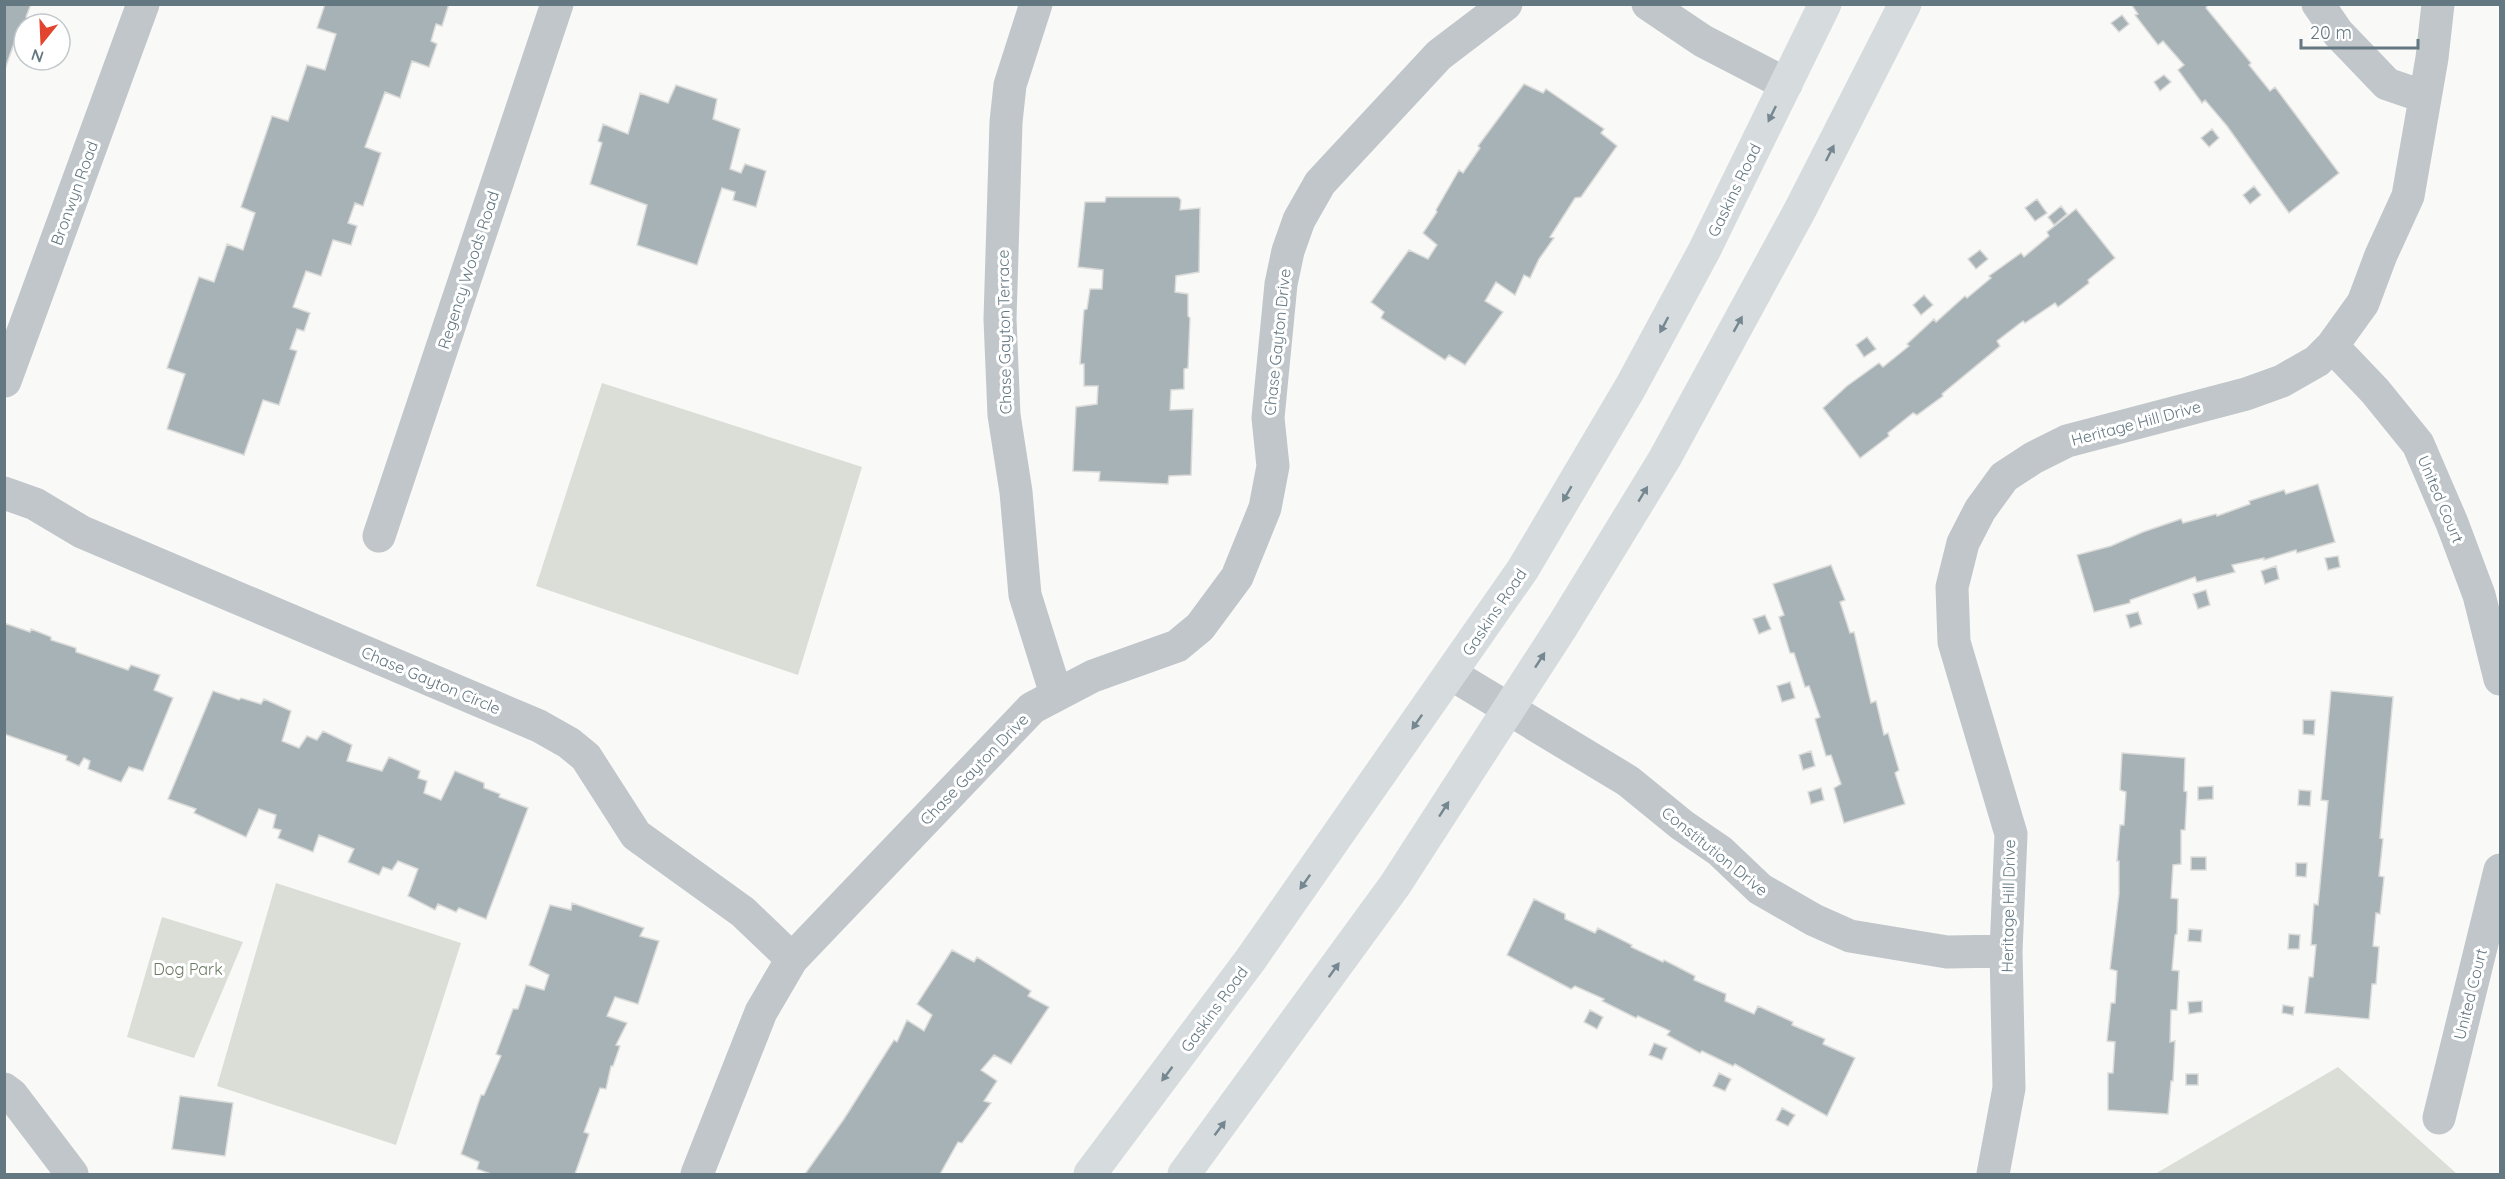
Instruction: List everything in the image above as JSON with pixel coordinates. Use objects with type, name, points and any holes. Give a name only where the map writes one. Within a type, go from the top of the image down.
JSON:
[{"type":"main road","name":"Gaskins Road","points":[[1090,1174],[1251,959],[1524,569],[1630,388],[1704,251],[1825,4]]},
{"type":"main road","points":[[1184,1174],[1395,885],[1563,625],[1665,458],[1800,210],[1905,4]]},
{"type":"street","name":"Bronwyn Road","points":[[5,381],[143,4]]},
{"type":"street","name":"Regency Woods Road","points":[[380,536],[557,4]]},
{"type":"street","name":"Chase Gayton Terrace","points":[[1036,4],[1010,85],[1006,122],[1000,320],[1004,415],[1016,492],[1025,595],[1056,694]]},
{"type":"street","name":"Chase Gayton Drive","points":[[697,1174],[761,1012],[792,959],[1032,708],[1093,676],[1177,646],[1200,627],[1237,577],[1253,542],[1265,507],[1273,466],[1268,418],[1281,284],[1288,251],[1299,219],[1320,183],[1439,55],[1506,4]]},
{"type":"street","points":[[1648,4],[1702,41],[1786,84]]},
{"type":"street","points":[[2318,4],[2338,33],[2387,84],[2424,97]]},
{"type":"street","name":"Heritage Hill Drive","points":[[1993,1174],[2009,1088],[2006,951],[2011,834],[1954,642],[1952,587],[1963,543],[1980,510],[2004,477],[2033,458],[2067,441],[2246,394],[2291,376],[2317,361],[2332,346],[2363,303],[2381,255],[2408,196],[2432,58],[2438,4]]},
{"type":"street","name":"United Court","points":[[2332,346],[2375,392],[2418,444],[2452,523],[2479,595],[2500,679]]},
{"type":"street","name":"Chase Gayton Circle","points":[[4,493],[35,504],[82,532],[539,726],[569,743],[586,757],[636,835],[743,912],[792,959]]},
{"type":"street","name":"Constitution Drive","points":[[1450,674],[1628,781],[1682,825],[1720,851],[1760,889],[1814,921],[1850,936],[1947,952],[2006,951]]},
{"type":"street","name":"United Court","points":[[2439,1118],[2500,870]]},
{"type":"street","points":[[4,1089],[12,1095],[72,1174]]},
{"type":"green space","points":[[602,383],[862,467],[798,675],[536,586]]},
{"type":"green space","points":[[276,883],[461,943],[396,1145],[217,1086]]},
{"type":"green space","name":"Dog Park","points":[[162,917],[243,942],[194,1058],[127,1037]]},
{"type":"green space","points":[[2338,1067],[2457,1174],[2155,1174]]},
{"type":"building","points":[[4,4],[31,4],[28,12],[12,12],[12,49],[5,69]]},
{"type":"building","points":[[325,4],[449,4],[442,26],[436,24],[431,41],[437,44],[429,67],[412,61],[400,98],[385,92],[365,147],[381,153],[363,206],[355,203],[348,223],[357,226],[351,245],[333,240],[321,276],[306,271],[293,307],[310,313],[304,331],[297,329],[290,349],[297,351],[279,405],[263,400],[244,455],[167,429],[185,374],[167,368],[199,277],[214,282],[227,244],[243,250],[255,213],[241,207],[272,116],[288,121],[307,65],[325,70],[336,34],[317,28]]},
{"type":"building","points":[[2131,4],[2208,4],[2206,8],[2251,63],[2249,65],[2270,91],[2275,87],[2339,173],[2289,213],[2227,126],[2205,100],[2202,103],[2178,70],[2184,65],[2163,41],[2158,45],[2135,15],[2138,14]]},
{"type":"building","points":[[2122,15],[2129,24],[2119,32],[2111,23]]},
{"type":"building","points":[[2164,75],[2171,82],[2160,91],[2154,82]]},
{"type":"building","points":[[1524,84],[1543,93],[1546,89],[1604,129],[1601,133],[1617,146],[1581,197],[1575,198],[1550,237],[1554,238],[1539,259],[1530,278],[1524,275],[1515,295],[1496,282],[1485,301],[1503,312],[1465,365],[1449,355],[1445,360],[1381,318],[1384,312],[1371,302],[1409,250],[1428,259],[1437,245],[1423,233],[1459,170],[1463,173],[1480,148],[1478,146]]},
{"type":"building","points":[[676,85],[717,99],[713,119],[740,129],[730,169],[741,173],[745,164],[766,171],[756,207],[733,200],[735,192],[722,188],[697,265],[637,245],[647,205],[590,184],[602,143],[598,141],[603,124],[628,134],[640,93],[668,103]]},
{"type":"building","points":[[2212,129],[2219,138],[2209,147],[2201,138]]},
{"type":"building","points":[[2254,186],[2261,195],[2250,204],[2243,195]]},
{"type":"building","points":[[1106,197],[1178,197],[1181,200],[1180,210],[1200,208],[1199,272],[1176,276],[1175,292],[1188,294],[1188,316],[1190,318],[1188,368],[1184,369],[1184,389],[1171,390],[1170,410],[1193,409],[1191,475],[1169,476],[1168,484],[1099,481],[1100,472],[1073,471],[1076,407],[1097,404],[1098,386],[1084,386],[1084,364],[1080,364],[1084,310],[1087,309],[1090,289],[1102,289],[1103,270],[1078,267],[1085,202],[1105,202]]},
{"type":"building","points":[[2037,199],[2047,213],[2035,221],[2025,208]]},
{"type":"building","points":[[2061,206],[2067,214],[2054,225],[2048,217]]},
{"type":"building","points":[[2076,209],[2115,258],[2088,280],[2089,283],[2058,307],[2055,303],[2025,323],[2023,321],[1997,341],[2000,346],[1942,394],[1943,396],[1917,415],[1913,413],[1888,433],[1889,436],[1860,458],[1823,408],[1847,386],[1879,363],[1883,367],[1909,346],[1907,344],[1934,319],[1936,322],[1965,296],[1967,298],[1991,278],[1989,276],[2021,253],[2024,257],[2049,236],[2047,232]]},
{"type":"building","points":[[1980,250],[1988,259],[1976,269],[1968,259]]},
{"type":"building","points":[[1924,295],[1933,305],[1921,315],[1913,305]]},
{"type":"building","points":[[1867,337],[1876,349],[1864,357],[1856,345]]},
{"type":"building","points":[[2318,484],[2335,542],[2297,553],[2296,550],[2264,560],[2264,558],[2232,565],[2235,572],[2197,582],[2195,577],[2130,600],[2130,603],[2094,612],[2077,555],[2111,546],[2181,519],[2183,523],[2216,514],[2217,516],[2250,504],[2249,501],[2284,490],[2286,494]]},
{"type":"building","points":[[2338,556],[2340,567],[2328,570],[2325,558]]},
{"type":"building","points":[[1831,565],[1845,600],[1840,602],[1850,633],[1854,632],[1871,703],[1876,701],[1884,735],[1888,733],[1899,770],[1895,773],[1905,804],[1844,823],[1834,788],[1841,784],[1831,755],[1826,756],[1815,719],[1820,717],[1809,686],[1805,687],[1794,653],[1790,653],[1779,617],[1784,615],[1773,584]]},
{"type":"building","points":[[2276,566],[2279,579],[2265,584],[2261,571]]},
{"type":"building","points":[[2206,590],[2210,605],[2198,609],[2193,594]]},
{"type":"building","points":[[2138,612],[2142,624],[2130,628],[2126,615]]},
{"type":"building","points":[[1765,615],[1771,629],[1759,634],[1753,619]]},
{"type":"building","points":[[4,623],[30,632],[31,629],[51,637],[51,640],[76,648],[76,652],[128,670],[131,665],[160,675],[154,690],[173,698],[143,771],[129,767],[121,782],[88,769],[90,761],[84,758],[79,766],[66,760],[67,756],[4,734]]},
{"type":"building","points":[[1790,682],[1795,698],[1782,702],[1777,686]]},
{"type":"building","points":[[213,691],[239,700],[241,698],[261,704],[264,699],[291,711],[282,741],[299,748],[307,736],[317,740],[323,731],[352,745],[347,761],[382,771],[389,757],[420,771],[418,778],[427,781],[424,793],[441,800],[455,771],[484,783],[484,788],[500,794],[499,797],[528,808],[486,919],[459,908],[456,912],[438,904],[435,910],[408,896],[418,869],[398,861],[392,870],[383,867],[379,875],[348,862],[354,849],[319,835],[313,852],[278,838],[281,830],[273,828],[276,815],[259,809],[246,837],[194,813],[196,809],[168,799]]},
{"type":"building","points":[[2331,691],[2393,697],[2380,838],[2383,839],[2379,876],[2384,877],[2380,914],[2376,913],[2373,946],[2379,947],[2376,984],[2372,984],[2369,1019],[2305,1013],[2309,977],[2313,977],[2316,945],[2311,945],[2314,904],[2318,905],[2328,801],[2321,800]]},
{"type":"building","points":[[2303,720],[2315,720],[2314,735],[2303,734]]},
{"type":"building","points":[[1811,751],[1815,766],[1803,770],[1799,755]]},
{"type":"building","points":[[2122,753],[2185,758],[2184,791],[2187,792],[2185,830],[2181,830],[2181,864],[2173,865],[2171,898],[2178,899],[2177,934],[2175,935],[2172,970],[2179,971],[2177,1010],[2171,1010],[2170,1042],[2175,1041],[2173,1081],[2171,1081],[2168,1114],[2108,1110],[2108,1073],[2113,1073],[2115,1042],[2107,1041],[2111,1003],[2115,1003],[2117,971],[2110,969],[2119,894],[2119,861],[2117,861],[2120,825],[2124,825],[2126,792],[2120,790]]},
{"type":"building","points":[[2213,786],[2213,799],[2198,800],[2198,787]]},
{"type":"building","points":[[1821,788],[1824,800],[1811,804],[1808,792]]},
{"type":"building","points":[[2299,790],[2311,791],[2310,806],[2298,805]]},
{"type":"building","points":[[2191,857],[2206,857],[2206,870],[2191,870]]},
{"type":"building","points":[[2296,863],[2307,863],[2306,877],[2296,876]]},
{"type":"building","points":[[1534,899],[1565,914],[1565,919],[1595,933],[1598,928],[1632,945],[1631,947],[1695,976],[1694,980],[1726,994],[1725,1001],[1754,1014],[1758,1006],[1793,1022],[1792,1025],[1825,1039],[1823,1044],[1855,1058],[1827,1116],[1735,1064],[1733,1066],[1702,1051],[1700,1053],[1667,1035],[1670,1031],[1638,1016],[1636,1018],[1602,1001],[1604,999],[1575,986],[1571,989],[1507,955]]},
{"type":"building","points":[[572,903],[644,928],[640,936],[659,941],[638,1004],[615,997],[607,1016],[627,1023],[616,1045],[620,1046],[613,1066],[611,1066],[606,1089],[600,1088],[584,1132],[589,1134],[575,1174],[491,1174],[477,1169],[479,1162],[461,1154],[481,1095],[484,1095],[501,1056],[496,1054],[513,1009],[518,1009],[526,985],[544,990],[549,975],[529,965],[550,905],[571,910]]},
{"type":"building","points":[[2189,929],[2202,930],[2201,942],[2188,941]]},
{"type":"building","points":[[2289,934],[2300,935],[2299,949],[2288,949]]},
{"type":"building","points":[[952,950],[974,962],[977,957],[1031,991],[1028,996],[1049,1007],[1011,1064],[994,1055],[981,1070],[997,1081],[984,1101],[991,1103],[962,1143],[958,1142],[940,1174],[805,1174],[844,1119],[894,1040],[897,1042],[907,1020],[924,1031],[932,1015],[917,1004]]},
{"type":"building","points":[[2202,1001],[2202,1012],[2189,1014],[2188,1002]]},
{"type":"building","points":[[2283,1005],[2294,1007],[2293,1015],[2282,1013]]},
{"type":"building","points":[[1590,1010],[1603,1017],[1597,1029],[1584,1022]]},
{"type":"building","points":[[1654,1043],[1667,1048],[1662,1060],[1649,1055]]},
{"type":"building","points":[[1719,1073],[1731,1079],[1725,1091],[1713,1086]]},
{"type":"building","points":[[2186,1074],[2198,1074],[2198,1085],[2186,1085]]},
{"type":"building","points":[[180,1096],[233,1103],[225,1156],[172,1149]]},
{"type":"building","points":[[1782,1108],[1795,1115],[1788,1126],[1776,1120]]}]
